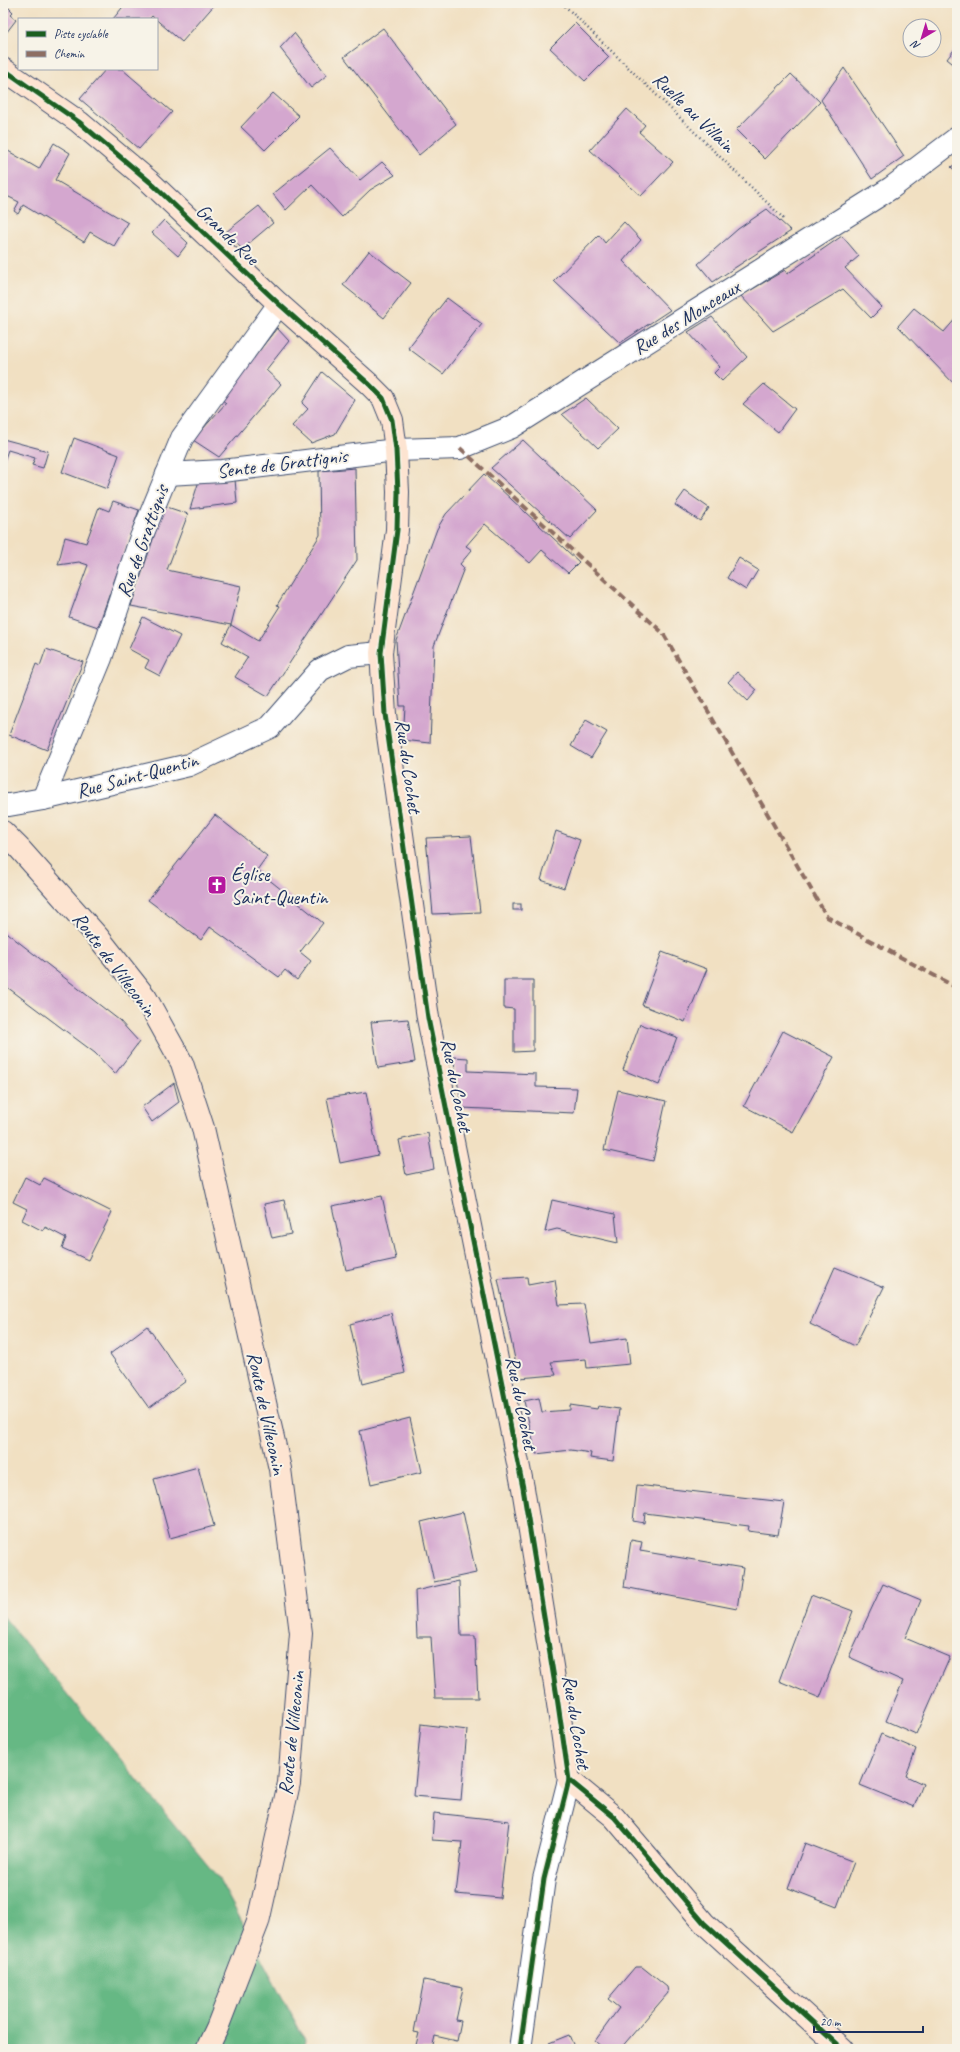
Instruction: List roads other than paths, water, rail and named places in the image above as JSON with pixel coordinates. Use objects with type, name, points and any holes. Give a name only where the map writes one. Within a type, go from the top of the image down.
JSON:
[{"type":"street","name":"Grande Rue","points":[[3,69],[79,122],[150,182],[279,304],[382,398],[392,420],[396,450]]},
{"type":"street","name":"Rue des Monceaux","points":[[396,450],[460,448],[512,427],[807,242],[890,188],[957,138]]},
{"type":"street","name":"Rue de Grattignis","points":[[43,799],[101,658],[140,540],[182,438],[279,304]]},
{"type":"street","name":"Sente de Grattignis","points":[[167,474],[222,471],[396,450]]},
{"type":"street","name":"Rue du Cochet","points":[[396,450],[398,492],[397,530],[381,653],[385,714],[428,1018],[523,1488],[569,1780],[614,1817],[704,1923],[842,2049]]},
{"type":"street","name":"Rue Saint-Quentin","points":[[3,805],[43,799],[189,765],[270,727],[320,670],[348,656],[381,653]]},
{"type":"street","name":"Route de Villeconin","points":[[3,832],[98,937],[141,992],[182,1064],[203,1128],[280,1469],[301,1633],[289,1783],[258,1922],[217,2028],[206,2049]]},
{"type":"street","points":[[520,2049],[544,1879],[569,1780]]},
{"type":"place","name":"Église Saint-Quentin","points":[[217,885]]}]
